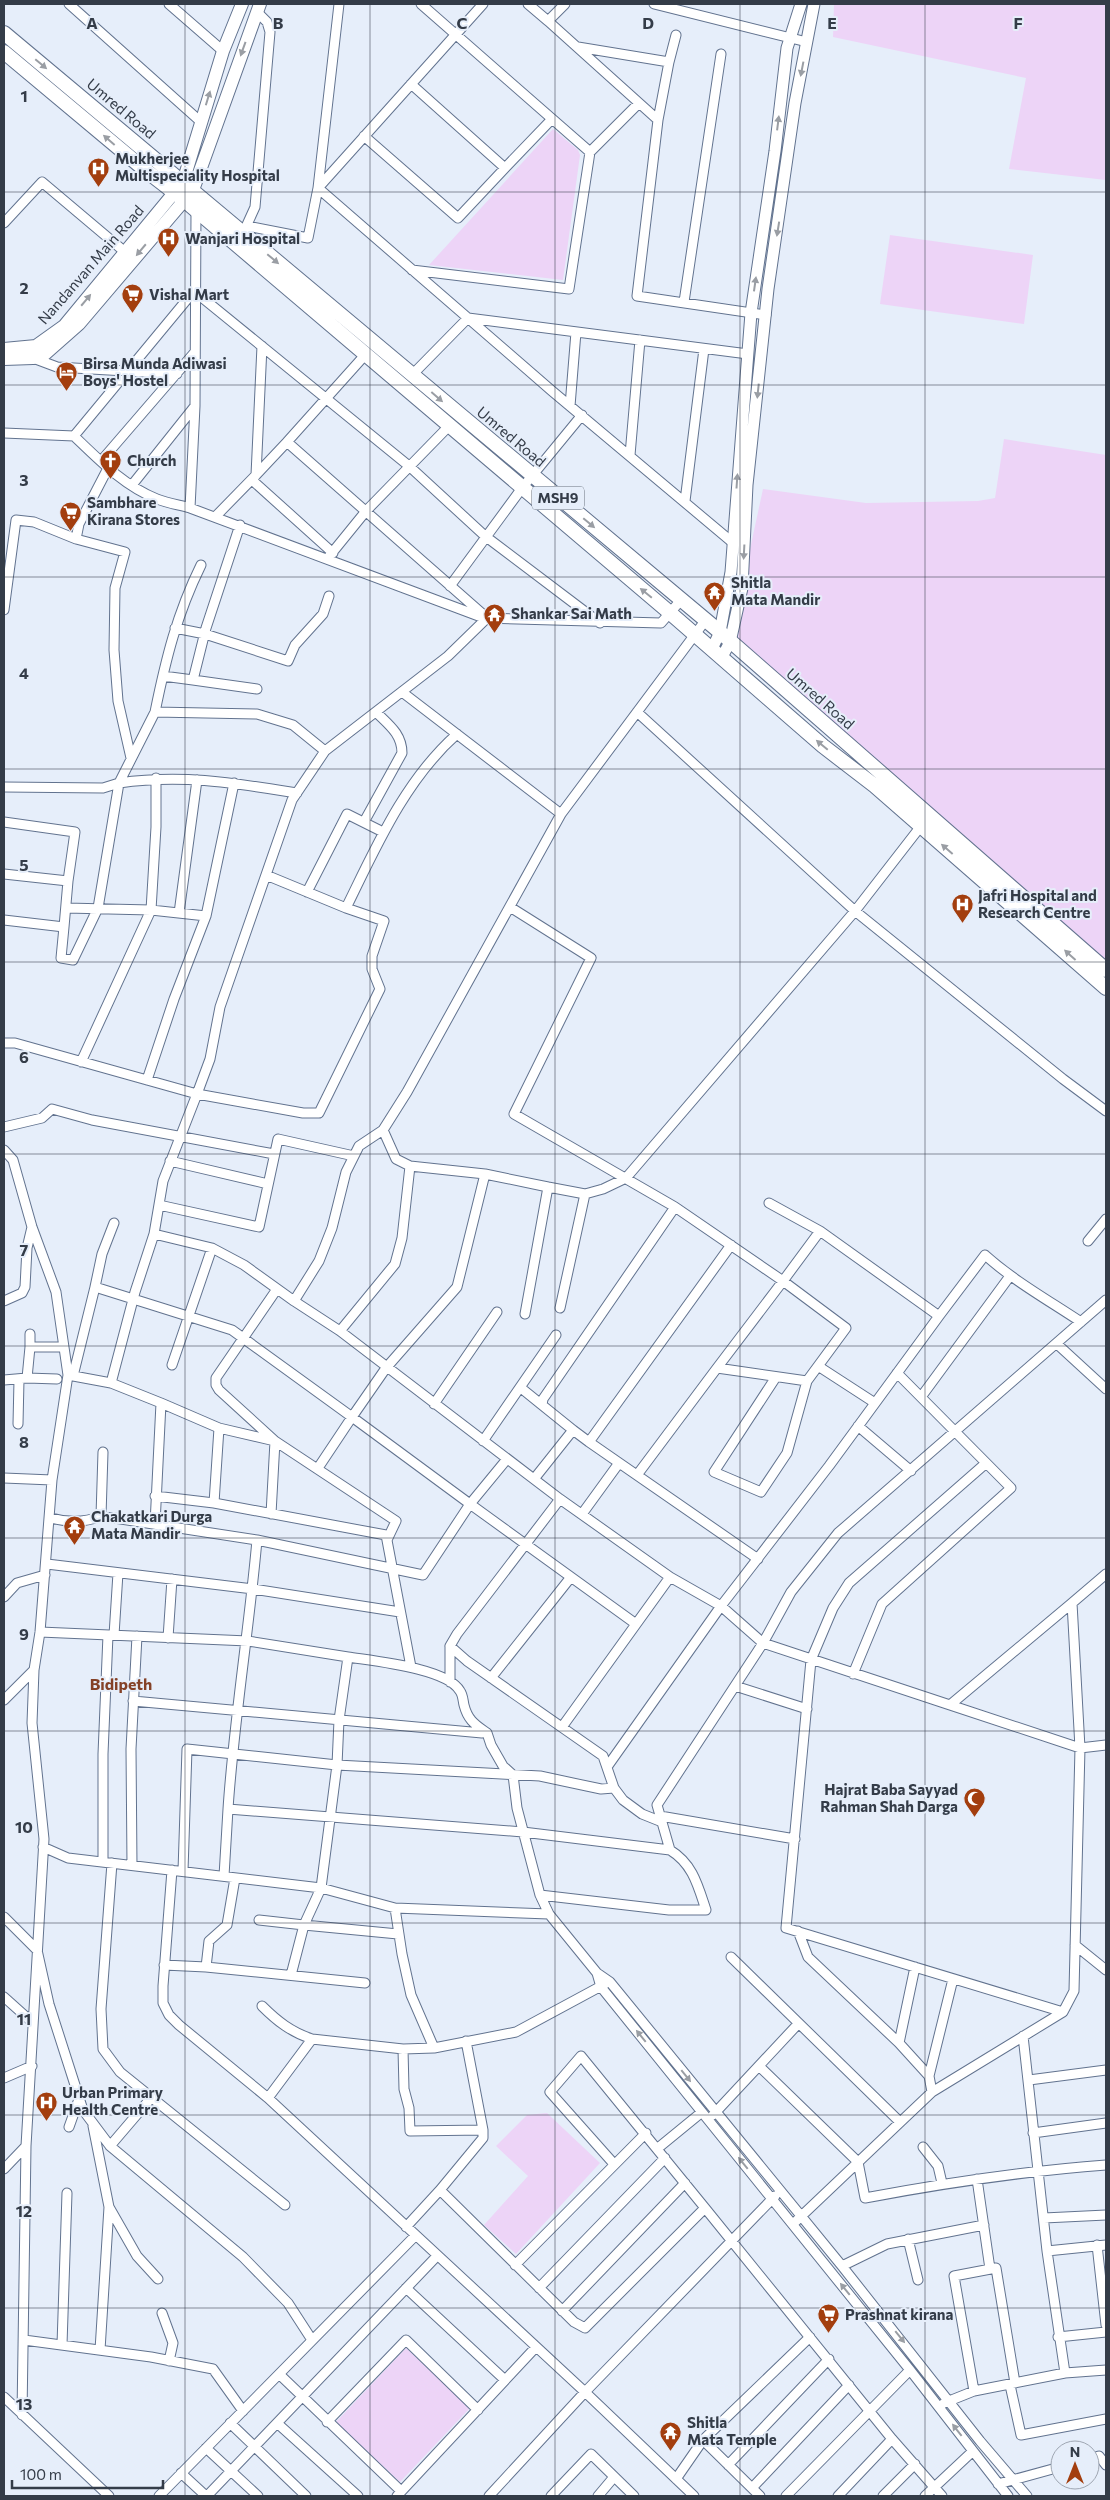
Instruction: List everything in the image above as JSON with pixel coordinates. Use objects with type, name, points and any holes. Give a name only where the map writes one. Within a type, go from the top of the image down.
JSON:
[{"type":"main road","name":"Nandanvan Main Road","points":[[4,349],[36,346],[64,326],[125,252],[184,191],[201,122],[223,51],[242,4]]},
{"type":"main road","points":[[4,358],[33,358],[46,354],[79,324],[184,191],[259,8]]},
{"type":"main road","name":"Umred Road","points":[[4,32],[201,206],[241,234],[720,632],[1051,930],[1106,970]]},
{"type":"main road","points":[[4,52],[184,191]]},
{"type":"main road","points":[[241,234],[365,355],[450,425],[804,728],[921,826],[1051,930],[1106,988]]},
{"type":"main road","points":[[624,574],[635,561]]},
{"type":"main road","points":[[804,728],[814,715]]},
{"type":"street","points":[[68,4],[201,122]]},
{"type":"street","points":[[169,4],[223,51]]},
{"type":"street","points":[[259,8],[270,32],[255,207],[241,234],[308,238],[318,188],[338,4]]},
{"type":"street","points":[[421,4],[590,152]]},
{"type":"street","points":[[318,188],[483,4]]},
{"type":"street","points":[[528,4],[658,120]]},
{"type":"street","points":[[548,21],[565,4]]},
{"type":"street","points":[[654,4],[807,42]]},
{"type":"street","points":[[717,653],[731,572],[751,313],[790,37],[801,4]]},
{"type":"street","points":[[717,653],[730,642],[742,588],[747,484],[766,315],[788,152],[814,4]]},
{"type":"street","points":[[676,35],[658,120],[637,296],[766,315]]},
{"type":"street","points":[[577,47],[669,62]]},
{"type":"street","points":[[684,302],[721,54]]},
{"type":"street","points":[[411,84],[505,168]]},
{"type":"street","points":[[412,270],[569,289],[590,152],[639,103]]},
{"type":"street","points":[[364,136],[458,218],[552,119]]},
{"type":"street","points":[[4,223],[42,182],[125,252]]},
{"type":"street","points":[[318,188],[570,406],[732,542]]},
{"type":"street","points":[[190,508],[195,352],[194,291],[201,206]]},
{"type":"street","points":[[194,291],[409,466],[485,536],[600,623]]},
{"type":"street","points":[[74,436],[194,291]]},
{"type":"street","points":[[468,318],[748,354]]},
{"type":"street","points":[[412,375],[468,318]]},
{"type":"street","points":[[570,406],[576,332]]},
{"type":"street","points":[[630,455],[640,340]]},
{"type":"street","points":[[262,346],[254,478],[330,556]]},
{"type":"street","points":[[685,501],[704,349]]},
{"type":"street","points":[[100,461],[195,352]]},
{"type":"street","points":[[216,516],[288,442],[365,355]]},
{"type":"street","points":[[33,358],[57,367],[129,369],[177,374]]},
{"type":"street","points":[[132,485],[194,406]]},
{"type":"street","points":[[450,586],[485,536],[532,475],[582,415]]},
{"type":"street","points":[[330,556],[366,511],[450,425]]},
{"type":"street","points":[[4,433],[74,436],[108,468],[132,485],[157,499],[216,516],[330,556],[487,618],[600,623],[662,623],[669,612],[681,600]]},
{"type":"street","points":[[288,442],[487,618]]},
{"type":"street","points":[[76,539],[79,524],[108,468]]},
{"type":"street","points":[[4,610],[16,520],[34,522],[76,539],[125,552],[115,588],[114,650],[118,701],[131,758]]},
{"type":"street","points":[[193,680],[205,634],[240,525]]},
{"type":"street","points":[[4,822],[75,832],[68,881],[62,958],[73,960],[98,908],[119,783],[155,712],[175,628],[184,600],[202,565]]},
{"type":"street","points":[[175,628],[205,634],[288,661],[295,645],[323,614],[329,596]]},
{"type":"street","points":[[111,1383],[133,1298],[154,1234],[163,1181],[210,1059],[220,1007],[292,800],[325,751],[448,656],[487,618]]},
{"type":"street","points":[[294,1301],[319,1262],[332,1228],[346,1172],[359,1146],[383,1130],[407,1092],[561,814],[705,621]]},
{"type":"street","points":[[163,676],[257,689]]},
{"type":"street","points":[[402,692],[561,814]]},
{"type":"street","points":[[155,712],[257,714],[293,725],[325,751]]},
{"type":"street","points":[[364,822],[402,753],[402,742],[399,735],[376,712]]},
{"type":"street","points":[[637,712],[854,912],[1063,1079],[1106,1111]]},
{"type":"street","points":[[346,908],[383,832],[424,771],[457,734]]},
{"type":"street","points":[[4,788],[103,788],[119,783],[156,778],[234,783],[297,793]]},
{"type":"street","points":[[81,1062],[150,910],[156,827],[156,778]]},
{"type":"street","points":[[179,913],[197,780]]},
{"type":"street","points":[[147,1080],[174,999],[206,916],[234,783]]},
{"type":"street","points":[[307,892],[347,814],[383,832]]},
{"type":"street","points":[[383,1130],[396,1159],[410,1166],[485,1174],[585,1194],[603,1189],[626,1178],[854,912],[921,826]]},
{"type":"street","points":[[4,874],[68,881]]},
{"type":"street","points":[[4,1043],[15,1044],[197,1094],[302,1114],[319,1113],[380,989],[372,969],[372,956],[384,921],[346,908],[266,875]]},
{"type":"street","points":[[510,907],[591,958],[514,1114],[675,1207],[783,1281],[846,1328],[807,1381],[788,1452],[761,1492],[714,1472],[776,1377]]},
{"type":"street","points":[[66,908],[150,910],[206,916]]},
{"type":"street","points":[[4,920],[64,927]]},
{"type":"street","points":[[4,1127],[42,1118],[52,1109],[92,1120],[274,1154]]},
{"type":"street","points":[[159,1205],[259,1227],[278,1139],[354,1156]]},
{"type":"street","points":[[4,1150],[13,1160],[32,1227],[56,1292],[70,1375]]},
{"type":"street","points":[[170,1161],[268,1184]]},
{"type":"street","points":[[340,1331],[395,1264],[402,1238],[410,1166]]},
{"type":"street","points":[[318,1468],[386,1368],[457,1287],[485,1174]]},
{"type":"street","points":[[525,1314],[548,1187]]},
{"type":"street","points":[[560,1308],[585,1194]]},
{"type":"street","points":[[769,1203],[820,1231],[939,1316]]},
{"type":"street","points":[[542,1405],[543,1399],[675,1207]]},
{"type":"street","points":[[1088,1241],[1106,1219]]},
{"type":"street","points":[[22,2415],[26,2146],[44,1847],[32,1723],[34,1670],[46,1575],[52,1480],[70,1375],[102,1254],[114,1223]]},
{"type":"street","points":[[4,1301],[22,1292],[25,1287],[27,1248],[32,1227]]},
{"type":"street","points":[[637,1475],[820,1231]]},
{"type":"street","points":[[154,1234],[212,1248],[244,1265],[340,1331],[560,1499],[670,1577],[721,1606],[763,1643],[1080,1748],[1106,1745]]},
{"type":"street","points":[[589,1442],[731,1245]]},
{"type":"street","points":[[172,1365],[190,1317],[212,1248]]},
{"type":"street","points":[[607,1767],[721,1606],[985,1255],[1010,1276],[1081,1322]]},
{"type":"street","points":[[921,1397],[1010,1276]]},
{"type":"street","points":[[94,1287],[232,1330],[636,1624]]},
{"type":"street","points":[[277,1289],[216,1378],[218,1390],[275,1441],[396,1521],[387,1540]]},
{"type":"street","points":[[670,1850],[657,1805],[763,1643],[791,1592],[838,1533],[1106,1300]]},
{"type":"street","points":[[434,1404],[497,1312]]},
{"type":"street","points":[[18,1424],[23,1379],[30,1347],[30,1334]]},
{"type":"street","points":[[483,1441],[556,1335]]},
{"type":"street","points":[[1057,1344],[1106,1389]]},
{"type":"street","points":[[30,1347],[64,1347]]},
{"type":"street","points":[[818,1366],[875,1403]]},
{"type":"street","points":[[717,1368],[807,1381]]},
{"type":"street","points":[[854,1674],[882,1604],[1011,1488],[896,1373]]},
{"type":"street","points":[[70,1375],[111,1383],[219,1428],[275,1441]]},
{"type":"street","points":[[4,1380],[57,1379]]},
{"type":"street","points":[[521,1388],[589,1442],[758,1559]]},
{"type":"street","points":[[155,1524],[161,1403]]},
{"type":"street","points":[[858,1426],[911,1471]]},
{"type":"street","points":[[214,1503],[219,1428]]},
{"type":"street","points":[[534,1479],[573,1430]]},
{"type":"street","points":[[271,1514],[275,1441]]},
{"type":"street","points":[[102,1516],[103,1452]]},
{"type":"street","points":[[51,1518],[76,1522],[88,1521],[102,1516],[155,1524],[257,1540],[423,1575],[470,1504],[507,1459]]},
{"type":"street","points":[[582,1514],[619,1463]]},
{"type":"street","points":[[985,1464],[849,1584],[833,1608],[811,1660],[786,1928],[1063,2012]]},
{"type":"street","points":[[4,1478],[52,1480]]},
{"type":"street","points":[[155,1496],[214,1503],[386,1534],[411,1667]]},
{"type":"street","points":[[450,1682],[450,1646],[457,1634],[560,1499]]},
{"type":"street","points":[[224,1876],[236,1710],[248,1642],[257,1540]]},
{"type":"street","points":[[47,1564],[253,1590],[400,1612]]},
{"type":"street","points":[[118,1573],[111,1635],[103,1754],[108,1863],[101,2009],[104,2049],[120,2072],[285,2205]]},
{"type":"street","points":[[950,1705],[1106,1574]]},
{"type":"street","points":[[4,1597],[17,1583],[46,1575]]},
{"type":"street","points":[[562,1727],[670,1577]]},
{"type":"street","points":[[491,1678],[571,1578]]},
{"type":"street","points":[[168,1638],[172,1579]]},
{"type":"street","points":[[793,2224],[932,2092],[1063,2012],[1074,1990],[1080,1748],[1072,1603]]},
{"type":"street","points":[[40,1632],[248,1642],[411,1667],[450,1682],[461,1691],[470,1719],[476,1727],[488,1733],[491,1745],[504,1766],[513,1775],[523,1832],[540,1895],[549,1914],[598,1973],[610,1982],[842,2266],[1026,2496]]},
{"type":"street","points":[[132,1866],[131,1749],[136,1636]]},
{"type":"street","points":[[450,1646],[491,1678],[603,1756],[614,1788],[630,1807],[661,1819],[795,1839]]},
{"type":"street","points":[[291,1975],[304,1925],[322,1888],[339,1720],[348,1657]]},
{"type":"street","points":[[4,1700],[34,1670]]},
{"type":"street","points":[[735,1686],[807,1709]]},
{"type":"street","points":[[133,1701],[488,1733]]},
{"type":"street","points":[[183,1871],[187,1749],[336,1764],[540,1776],[601,1789],[614,1788]]},
{"type":"street","points":[[228,1809],[523,1832],[670,1850],[680,1856],[693,1873],[706,1910],[669,1910],[540,1895]]},
{"type":"street","points":[[44,1847],[68,1858],[322,1888],[395,1908],[549,1914]]},
{"type":"street","points":[[172,1870],[164,1965],[163,2003],[169,2015],[268,2098],[585,2392],[694,2496]]},
{"type":"street","points":[[206,1967],[209,1941],[227,1925],[235,1878]]},
{"type":"street","points":[[395,1908],[398,1934],[411,1995],[434,2048]]},
{"type":"street","points":[[4,1917],[37,1950],[49,2004],[79,2100],[92,2123],[110,2146],[243,2257],[288,2303],[312,2340]]},
{"type":"street","points":[[259,1920],[398,1934]]},
{"type":"street","points":[[798,1931],[808,1957],[899,2043],[928,2076],[932,2092]]},
{"type":"street","points":[[1075,1946],[1106,1970]]},
{"type":"street","points":[[731,1958],[900,2122]]},
{"type":"street","points":[[164,1965],[206,1967],[365,1983]]},
{"type":"street","points":[[899,2043],[915,1967]]},
{"type":"street","points":[[598,1973],[601,1987],[910,2370],[1008,2496]]},
{"type":"street","points":[[928,2076],[953,1979]]},
{"type":"street","points":[[262,2006],[278,2022],[298,2034],[312,2039],[404,2049],[434,2048],[516,2032],[610,1982]]},
{"type":"street","points":[[4,1997],[33,2023]]},
{"type":"street","points":[[708,2119],[760,2067],[798,2024]]},
{"type":"street","points":[[1023,2036],[1047,2251],[1058,2337],[1065,2373]]},
{"type":"street","points":[[268,2098],[312,2039]]},
{"type":"street","points":[[406,2227],[440,2190],[483,2138],[466,2041]]},
{"type":"street","points":[[404,2049],[404,2089],[409,2108],[410,2131],[483,2130]]},
{"type":"street","points":[[614,2164],[550,2092],[581,2056],[646,2133],[892,2439],[942,2496]]},
{"type":"street","points":[[4,2078],[32,2066]]},
{"type":"street","points":[[760,2067],[858,2162],[865,2198],[942,2184],[1038,2170],[1106,2165]]},
{"type":"street","points":[[1029,2080],[1106,2070]]},
{"type":"street","points":[[110,2146],[151,2098]]},
{"type":"street","points":[[69,2127],[79,2100]]},
{"type":"street","points":[[658,2148],[702,2112]]},
{"type":"street","points":[[92,2123],[109,2207],[100,2350]]},
{"type":"street","points":[[1033,2133],[1106,2123]]},
{"type":"street","points":[[515,2265],[646,2133]]},
{"type":"street","points":[[4,2170],[26,2146]]},
{"type":"street","points":[[923,2147],[938,2166],[942,2184]]},
{"type":"street","points":[[539,2288],[665,2158]]},
{"type":"street","points":[[977,2179],[990,2269]]},
{"type":"street","points":[[562,2311],[685,2183]]},
{"type":"street","points":[[440,2190],[562,2311],[574,2322],[585,2328],[705,2208]]},
{"type":"street","points":[[490,2496],[585,2392],[781,2191]]},
{"type":"street","points":[[62,2345],[67,2193]]},
{"type":"street","points":[[109,2207],[137,2256],[158,2278]]},
{"type":"street","points":[[1044,2218],[1106,2215]]},
{"type":"street","points":[[842,2266],[887,2244],[984,2225]]},
{"type":"street","points":[[159,2496],[415,2236]]},
{"type":"street","points":[[908,2239],[918,2280]]},
{"type":"street","points":[[1047,2251],[1102,2245],[1106,2325]]},
{"type":"street","points":[[181,2474],[206,2496],[437,2256]]},
{"type":"street","points":[[974,2391],[954,2276],[996,2268],[1021,2434],[1106,2420]]},
{"type":"street","points":[[406,2288],[505,2380]]},
{"type":"street","points":[[162,2313],[173,2343],[169,2360]]},
{"type":"street","points":[[1058,2337],[1106,2332]]},
{"type":"street","points":[[676,2479],[703,2440],[810,2337]]},
{"type":"street","points":[[24,2340],[213,2368],[243,2411]]},
{"type":"street","points":[[328,2422],[406,2340],[478,2410]]},
{"type":"street","points":[[278,2374],[399,2494],[536,2347]]},
{"type":"street","points":[[728,2465],[829,2359]]},
{"type":"street","points":[[786,2496],[871,2412],[910,2370]]},
{"type":"street","points":[[939,2407],[948,2400],[974,2391],[1065,2373],[1106,2370]]},
{"type":"street","points":[[752,2488],[849,2385]]},
{"type":"street","points":[[4,2397],[109,2496]]},
{"type":"street","points":[[230,2423],[306,2496]]},
{"type":"street","points":[[277,2423],[358,2496]]},
{"type":"street","points":[[838,2496],[892,2439]]},
{"type":"street","points":[[703,2440],[760,2496]]},
{"type":"street","points":[[206,2448],[258,2496]]},
{"type":"street","points":[[925,2496],[973,2451]]},
{"type":"street","points":[[551,2496],[591,2454],[634,2496]]},
{"type":"street","points":[[883,2496],[915,2464]]},
{"type":"street","points":[[998,2484],[1050,2470]]},
{"type":"street","points":[[598,2496],[614,2477]]},
{"type":"shaded area","points":[[834,4],[1106,4],[1106,180],[1009,169],[1026,78],[833,37]]},
{"type":"shaded area","points":[[553,129],[578,150],[580,155],[563,280],[429,265]]},
{"type":"shaded area","points":[[890,235],[1033,255],[1024,324],[880,304]]},
{"type":"shaded area","points":[[1004,439],[1106,455],[1106,970],[730,642],[763,489],[866,503],[978,501],[995,498]]},
{"type":"shaded area","points":[[547,2113],[600,2163],[516,2254],[484,2225],[528,2176],[496,2146],[527,2115]]},
{"type":"shaded area","points":[[406,2348],[470,2408],[400,2482],[336,2422]]},
{"type":"place","name":"Mukherjee Multispeciality Hospital","points":[[99,187]]},
{"type":"place","name":"Wanjari Hospital","points":[[169,258]]},
{"type":"place","name":"Vishal Mart","points":[[133,314]]},
{"type":"place","name":"Birsa Munda Adiwasi Boys' Hostel","points":[[67,392]]},
{"type":"place","name":"Church","points":[[111,480]]},
{"type":"place","name":"Sambhare Kirana Stores","points":[[71,531]]},
{"type":"place","name":"Shitla Mata Mandir","points":[[715,611]]},
{"type":"place","name":"Shankar Sai Math","points":[[495,633]]},
{"type":"place","name":"Jafri Hospital and Research Centre","points":[[962,924]]},
{"type":"place","name":"Chakatkari Durga Mata Mandir","points":[[75,1545]]},
{"type":"place","name":"Hajrat Baba Sayyad Rahman Shah Darga","points":[[974,1818]]},
{"type":"place","name":"Urban Primary Health Centre","points":[[46,2121]]},
{"type":"place","name":"Prashnat kirana","points":[[829,2334]]},
{"type":"place","name":"Shitla Mata Temple","points":[[671,2451]]},
{"type":"district","name":"Bidipeth","points":[[121,1684]]}]
